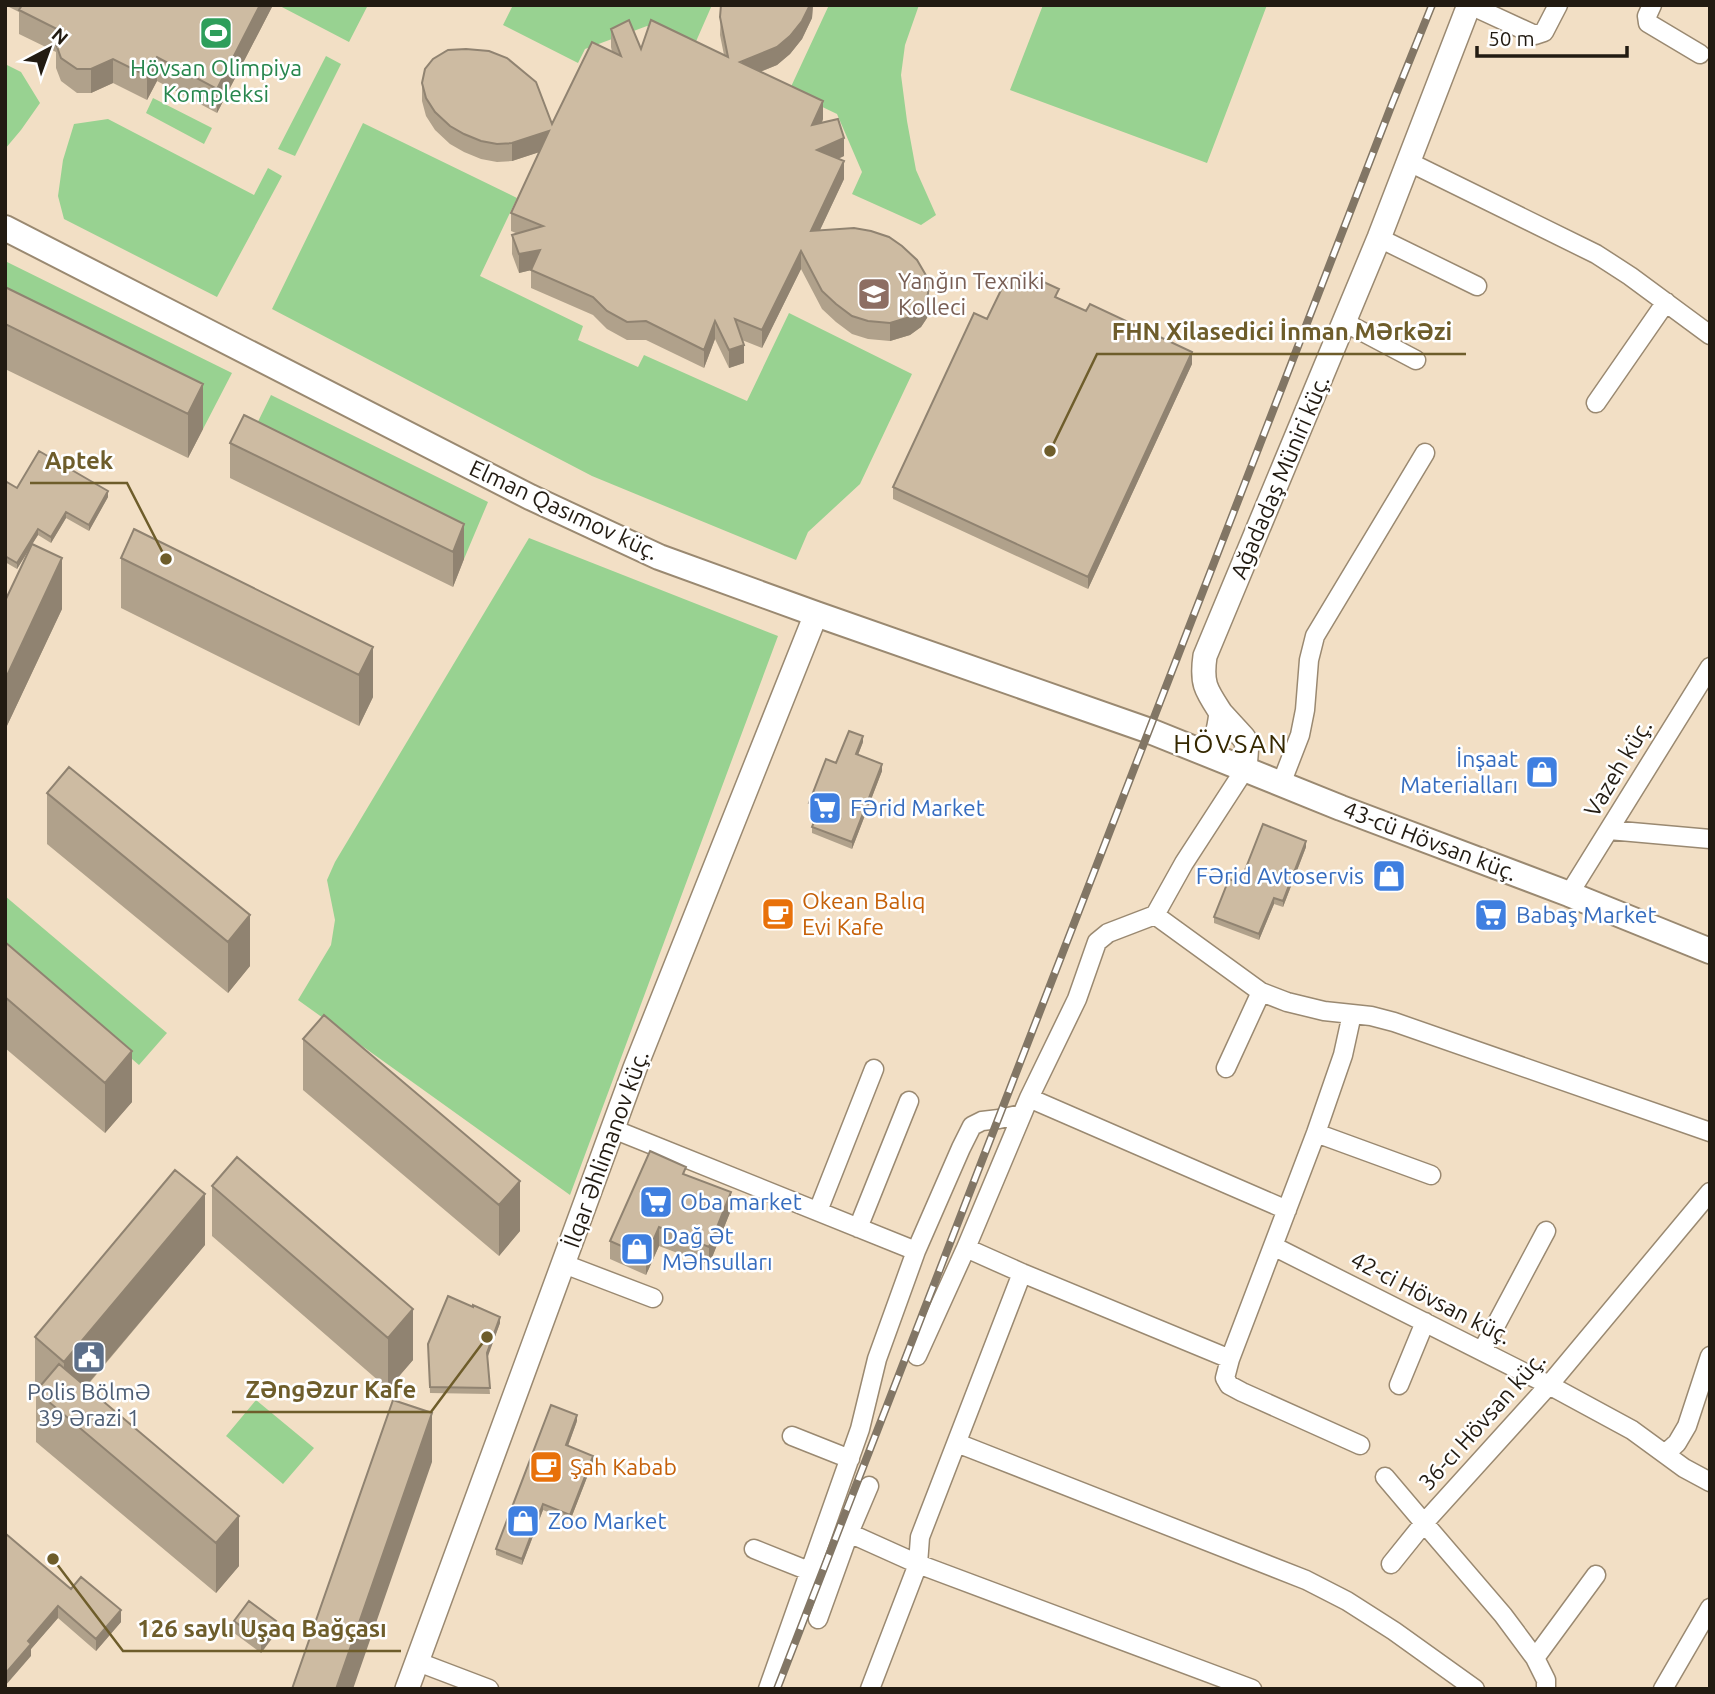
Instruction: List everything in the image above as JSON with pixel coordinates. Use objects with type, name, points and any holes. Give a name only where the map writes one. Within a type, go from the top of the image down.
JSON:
[{"type":"main road","name":"Elman Qasımov küç.","points":[[5,228],[530,497],[659,557],[1150,731]]},
{"type":"main road","name":"43-cü Hövsan küç.","points":[[1150,731],[1710,951]]},
{"type":"street","points":[[1470,5],[1535,35],[1544,32],[1558,5]]},
{"type":"street","name":"Ağadadaş Müniri küç.","points":[[1245,769],[1247,743],[1221,713],[1206,689],[1203,673],[1205,656],[1379,238],[1470,5]]},
{"type":"street","points":[[1652,5],[1647,16],[1648,23],[1700,54]]},
{"type":"street","points":[[1409,162],[1596,254],[1710,335]]},
{"type":"street","points":[[1379,238],[1477,286]]},
{"type":"street","points":[[1596,403],[1666,302]]},
{"type":"street","points":[[1344,322],[1416,360]]},
{"type":"street","points":[[1281,784],[1300,735],[1309,660],[1315,635],[1424,453]]},
{"type":"street","name":"İlqar Əhlimanov küç.","points":[[407,1689],[635,1068],[816,614]]},
{"type":"street","name":"Vazeh küç.","points":[[1569,894],[1710,667]]},
{"type":"street","points":[[1200,751],[1216,738],[1221,713]]},
{"type":"street","points":[[917,1356],[1026,1106],[1077,999],[1097,942],[1108,933],[1155,915],[1184,863],[1245,769]]},
{"type":"street","points":[[1609,830],[1710,839]]},
{"type":"street","points":[[1155,915],[1261,992],[1324,1011],[1371,1016],[1394,1022],[1710,1132]]},
{"type":"street","points":[[1226,1068],[1261,992]]},
{"type":"street","points":[[1352,1014],[1342,1055],[1316,1133],[1225,1378],[1229,1385],[1360,1445]]},
{"type":"street","points":[[818,1211],[874,1069]]},
{"type":"street","points":[[858,1228],[909,1101]]},
{"type":"street","points":[[768,1689],[860,1429],[877,1359],[916,1251],[972,1126],[982,1121],[999,1119],[1026,1106],[1287,1210]]},
{"type":"street","points":[[613,1129],[916,1251]]},
{"type":"street","points":[[1316,1133],[1431,1175]]},
{"type":"street","name":"36-cı Hövsan küç.","points":[[1546,1689],[1546,1680],[1535,1658],[1503,1615],[1424,1523],[1549,1385],[1710,1192]]},
{"type":"street","points":[[1482,1351],[1546,1231]]},
{"type":"street","name":"42-ci Hövsan küç.","points":[[1273,1246],[1549,1385],[1632,1430],[1685,1468],[1710,1482]]},
{"type":"street","points":[[966,1248],[1230,1359]]},
{"type":"street","points":[[564,1264],[653,1298]]},
{"type":"street","points":[[875,1687],[918,1564],[920,1537],[1021,1273]]},
{"type":"street","points":[[1399,1385],[1425,1322]]},
{"type":"street","points":[[1665,1454],[1677,1443],[1687,1426],[1710,1356]]},
{"type":"street","points":[[792,1436],[850,1458]]},
{"type":"street","points":[[957,1443],[1306,1580],[1347,1601],[1434,1658],[1475,1689]]},
{"type":"street","points":[[1385,1477],[1424,1523],[1391,1564]]},
{"type":"street","points":[[818,1619],[869,1486]]},
{"type":"street","points":[[849,1533],[918,1564],[1252,1689]]},
{"type":"street","points":[[754,1549],[809,1571]]},
{"type":"street","points":[[1535,1658],[1596,1575]]},
{"type":"street","points":[[1663,1689],[1710,1608]]},
{"type":"street","points":[[418,1662],[489,1689]]},
{"type":"green space","points":[[278,5],[368,5],[349,42]]},
{"type":"green space","points":[[513,5],[712,5],[694,46],[647,26],[585,49],[578,63],[503,25]]},
{"type":"green space","points":[[829,5],[919,5],[905,45],[901,75],[916,170],[936,215],[921,225],[852,194],[862,172],[837,114],[789,91]]},
{"type":"green space","points":[[1043,5],[1267,5],[1207,163],[1010,90]]},
{"type":"green space","points":[[326,56],[341,64],[295,156],[278,149]]},
{"type":"green space","points":[[5,64],[21,72],[40,103],[5,149]]},
{"type":"green space","points":[[153,98],[212,128],[204,144],[146,113]]},
{"type":"green space","points":[[108,119],[254,195],[268,168],[282,176],[217,297],[64,219],[58,196],[63,160],[74,124]]},
{"type":"green space","points":[[363,123],[517,198],[480,276],[583,326],[578,340],[638,367],[644,355],[747,401],[789,313],[912,374],[860,484],[808,532],[796,560],[592,476],[272,309]]},
{"type":"green space","points":[[5,261],[232,373],[203,429],[5,332]]},
{"type":"green space","points":[[271,395],[488,502],[464,559],[244,450]]},
{"type":"green space","points":[[529,538],[778,636],[570,1195],[298,1000],[331,945],[335,920],[327,880],[335,862]]},
{"type":"green space","points":[[5,896],[167,1033],[139,1065],[35,976],[5,962]]},
{"type":"green space","points":[[256,1400],[314,1448],[283,1484],[226,1436]]},
{"type":"building","points":[[22,5],[260,5],[217,89],[157,57],[147,76],[113,59],[91,69],[77,69],[61,58],[56,44],[59,30],[19,10]]},
{"type":"building","points":[[721,5],[810,5],[802,21],[777,47],[740,62],[823,101],[812,125],[838,119],[844,138],[817,150],[844,161],[811,231],[854,228],[889,237],[902,246],[917,260],[929,286],[927,300],[921,309],[910,317],[890,323],[852,316],[822,291],[801,251],[762,330],[735,319],[744,345],[729,350],[715,321],[704,350],[646,321],[627,322],[607,311],[593,297],[531,270],[540,250],[519,254],[512,235],[543,226],[511,213],[549,131],[512,143],[481,141],[450,126],[435,112],[426,98],[422,83],[425,69],[433,59],[448,50],[489,51],[507,58],[536,82],[552,124],[592,42],[621,56],[611,29],[629,20],[641,49],[651,20],[728,57],[720,17]]},
{"type":"building","points":[[1023,275],[1059,289],[1055,297],[1086,311],[1090,304],[1192,352],[1088,577],[893,487],[974,313],[987,319],[1005,282]]},
{"type":"building","points":[[5,287],[203,384],[188,414],[5,324]]},
{"type":"building","points":[[244,415],[464,524],[453,552],[230,443]]},
{"type":"building","points":[[39,451],[108,491],[89,525],[66,512],[51,537],[38,529],[17,563],[5,556],[5,481],[17,488]]},
{"type":"building","points":[[134,529],[373,647],[359,675],[121,558]]},
{"type":"building","points":[[32,544],[62,558],[5,680],[5,601]]},
{"type":"building","points":[[849,731],[863,736],[856,754],[882,764],[852,842],[812,827],[820,807],[809,803],[826,759],[836,763]]},
{"type":"building","points":[[69,767],[250,915],[228,942],[47,793]]},
{"type":"building","points":[[1263,824],[1306,841],[1283,901],[1274,898],[1259,934],[1214,917],[1229,879],[1240,883]]},
{"type":"building","points":[[5,942],[132,1051],[105,1083],[5,997]]},
{"type":"building","points":[[324,1015],[520,1181],[499,1205],[303,1039]]},
{"type":"building","points":[[650,1151],[686,1167],[683,1174],[731,1192],[709,1247],[659,1227],[646,1257],[610,1241]]},
{"type":"building","points":[[237,1157],[413,1309],[388,1338],[212,1186]]},
{"type":"building","points":[[175,1170],[205,1194],[64,1362],[35,1337]]},
{"type":"building","points":[[448,1296],[500,1317],[487,1353],[490,1388],[430,1387],[428,1344]]},
{"type":"building","points":[[59,1364],[239,1516],[216,1543],[36,1391]]},
{"type":"building","points":[[393,1400],[432,1413],[336,1689],[292,1689]]},
{"type":"building","points":[[551,1405],[577,1415],[566,1445],[593,1456],[570,1515],[543,1504],[522,1559],[496,1549]]},
{"type":"building","points":[[6,1534],[71,1589],[81,1577],[121,1610],[96,1639],[58,1606],[28,1641],[31,1644],[5,1674],[5,1536]]},
{"type":"building","points":[[249,1601],[276,1621],[261,1641],[234,1621]]},
{"type":"railway","points":[[777,1689],[1432,5]]},
{"type":"place","name":"Hövsan Olimpiya Kompleksi","points":[[216,33]]},
{"type":"place","name":"Yanğın Texniki Kolleci","points":[[874,294]]},
{"type":"place","name":"FHN Xilasedici İnman Mərkəzi","points":[[1050,451]]},
{"type":"place","name":"Aptek","points":[[166,559]]},
{"type":"place","name":"İnşaat Materialları","points":[[1542,772]]},
{"type":"place","name":"Fərid Market","points":[[825,808]]},
{"type":"place","name":"Fərid Avtoservis","points":[[1389,876]]},
{"type":"place","name":"Okean Balıq Evi Kafe","points":[[778,914]]},
{"type":"place","name":"Babaş Market","points":[[1491,915]]},
{"type":"place","name":"Oba market","points":[[656,1202]]},
{"type":"place","name":"Dağ Ət Məhsulları","points":[[637,1249]]},
{"type":"place","name":"Zəngəzur Kafe","points":[[487,1337]]},
{"type":"place","name":"Polis Bölmə 39 Ərazi 1","points":[[89,1357]]},
{"type":"place","name":"Şah Kabab","points":[[546,1467]]},
{"type":"place","name":"Zoo Market","points":[[523,1521]]},
{"type":"place","name":"126 saylı Uşaq Bağçası","points":[[53,1559]]},
{"type":"district","name":"HÖVSAN","points":[[1231,744]]}]
